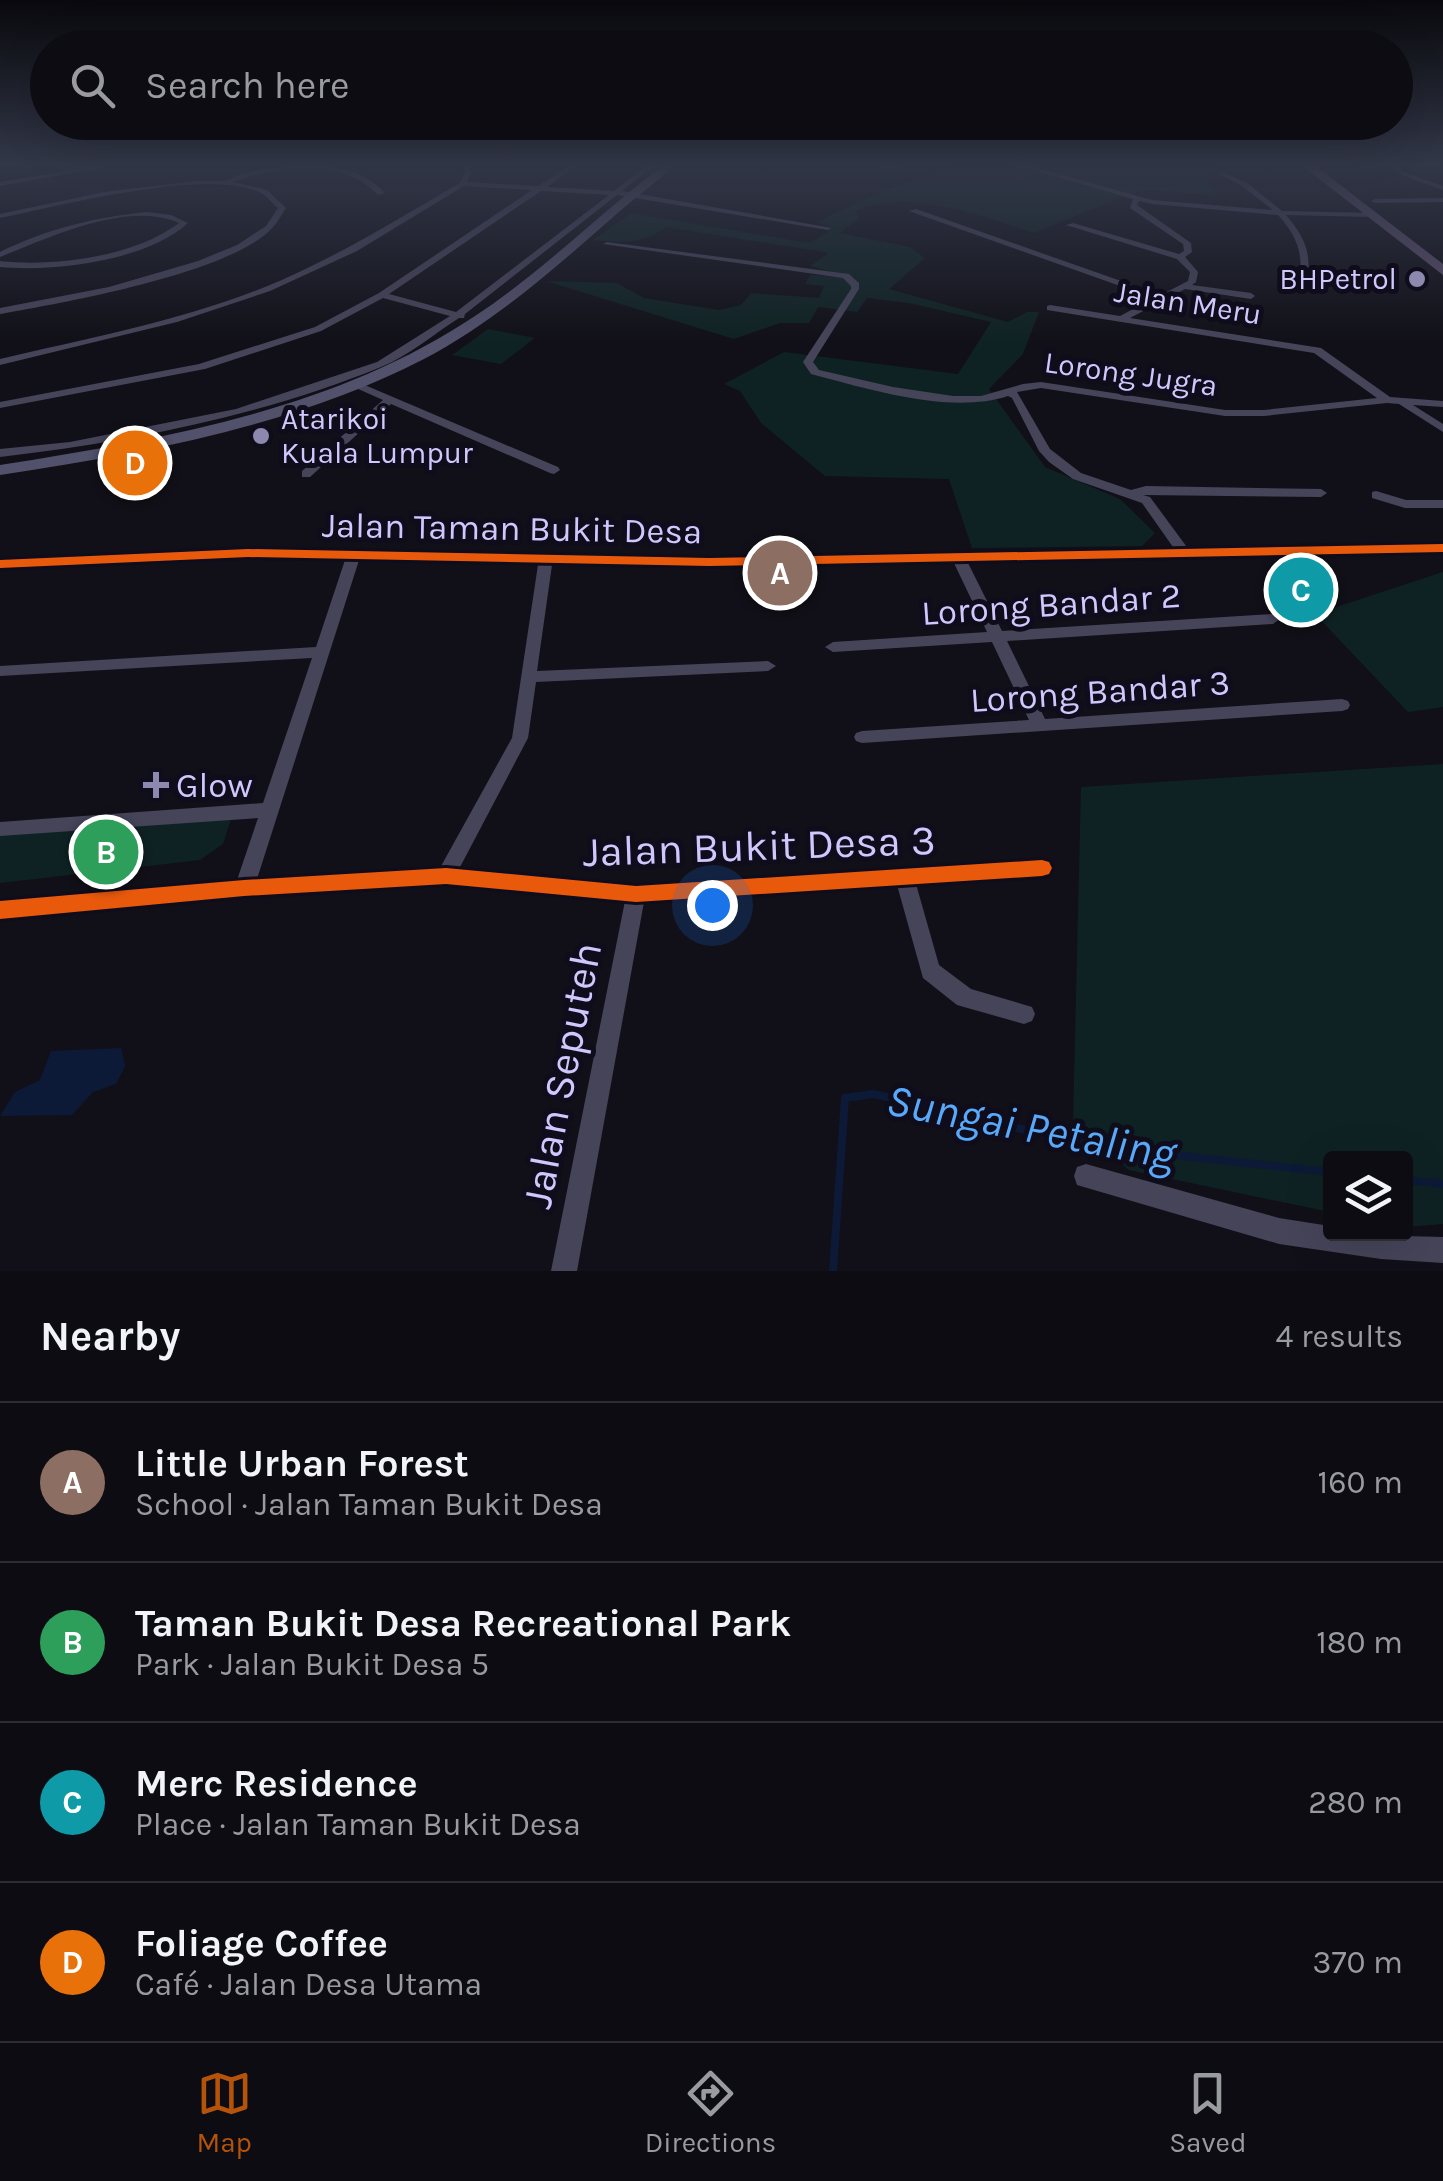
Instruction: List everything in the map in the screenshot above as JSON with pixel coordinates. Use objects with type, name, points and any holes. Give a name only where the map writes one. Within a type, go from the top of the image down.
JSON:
[{"type":"main road","points":[[1391,223],[1443,271]]},
{"type":"main road","points":[[1397,223],[1443,254]]},
{"type":"street","points":[[0,255],[49,235],[98,223]]},
{"type":"street","points":[[0,264],[40,265],[115,252],[166,236],[183,223]]},
{"type":"street","points":[[0,311],[129,284],[239,250],[270,232],[275,223]]},
{"type":"street","points":[[0,362],[160,324],[267,288],[354,249],[397,223]]},
{"type":"street","points":[[0,405],[82,392],[232,358],[318,329],[382,295],[489,223]]},
{"type":"street","points":[[0,453],[70,445],[256,406],[381,364],[458,316],[584,223]]},
{"type":"street","points":[[0,470],[219,430],[360,386],[479,321],[591,223]]},
{"type":"street","points":[[800,223],[828,228]]},
{"type":"street","points":[[948,223],[1162,298]]},
{"type":"street","points":[[1158,223],[1186,243],[1188,252],[1180,256]]},
{"type":"street","points":[[1286,223],[1305,250],[1304,276]]},
{"type":"street","points":[[1070,225],[1180,256],[1194,272],[1186,287]]},
{"type":"street","name":"Lorong Jugra","points":[[607,244],[846,276],[856,290],[808,362],[815,372],[973,400],[1041,385],[1226,413],[1393,400],[1443,404]]},
{"type":"street","points":[[1124,317],[1186,287],[1251,296]]},
{"type":"street","points":[[382,295],[479,321]]},
{"type":"street","name":"Jalan Meru","points":[[1050,308],[1317,350],[1393,400]]},
{"type":"street","points":[[360,386],[554,470]]},
{"type":"street","points":[[1008,391],[1016,396],[1044,452],[1077,476],[1146,500],[1186,554]]},
{"type":"street","points":[[306,474],[390,398]]},
{"type":"street","points":[[1393,400],[1443,429]]},
{"type":"street","points":[[1135,494],[1321,493]]},
{"type":"street","points":[[1376,495],[1405,504],[1443,504]]},
{"type":"street","name":"Jalan Taman Bukit Desa","points":[[0,564],[248,553],[710,562],[1443,548]]},
{"type":"street","points":[[244,888],[354,554]]},
{"type":"street","points":[[446,876],[520,738],[546,558]]},
{"type":"street","points":[[959,559],[1040,725]]},
{"type":"street","name":"Lorong Bandar 2","points":[[833,647],[1272,619]]},
{"type":"street","points":[[0,671],[322,652]]},
{"type":"street","points":[[529,677],[768,666]]},
{"type":"street","name":"Lorong Bandar 3","points":[[862,737],[1342,705]]},
{"type":"street","points":[[0,829],[270,810]]},
{"type":"street","name":"Jalan Bukit Desa 3","points":[[0,910],[244,888],[446,876],[636,894],[1042,868]]},
{"type":"street","points":[[904,878],[930,971],[964,998],[1024,1014]]},
{"type":"street","name":"Jalan Seputeh","points":[[564,1271],[636,894]]},
{"type":"street","points":[[1086,1176],[1279,1231],[1381,1246],[1443,1250]]},
{"type":"green space","points":[[616,223],[692,223],[809,243],[834,228],[820,223],[853,223],[840,233],[910,247],[925,258],[889,289],[1008,322],[1027,312],[1039,312],[1023,354],[989,389],[1045,467],[1120,499],[1155,533],[1142,546],[972,548],[949,479],[825,476],[761,423],[740,391],[724,384],[784,352],[958,374],[991,322],[909,303],[867,298],[857,312],[818,307],[809,323],[780,323],[734,339],[546,281],[617,283],[644,298],[719,310],[741,305],[751,293],[819,298],[824,286],[805,284],[810,275],[856,278],[810,266],[829,253],[666,227],[640,240],[593,240]]},
{"type":"green space","points":[[1004,223],[1058,223],[1034,233]]},
{"type":"green space","points":[[488,329],[535,338],[501,364],[452,355]]},
{"type":"green space","points":[[1443,572],[1443,707],[1408,712],[1315,614]]},
{"type":"green space","points":[[1443,764],[1443,1224],[1413,1226],[1413,1151],[1323,1151],[1323,1211],[1129,1170],[1073,1122],[1081,787]]},
{"type":"green space","points":[[232,816],[223,844],[200,860],[0,883],[0,832]]},
{"type":"water","points":[[121,1048],[125,1066],[116,1084],[93,1092],[72,1115],[0,1116],[15,1092],[40,1080],[51,1051]]},
{"type":"waterway","name":"Sungai Petaling","points":[[833,1271],[845,1098],[874,1094],[1097,1147],[1323,1171]]},
{"type":"waterway","name":"Sungai Petaling","points":[[1413,1181],[1443,1184]]},
{"type":"cycle path","points":[[0,564],[248,553],[709,562],[1443,548]]},
{"type":"cycle path","points":[[0,910],[244,888],[446,876],[636,894],[1042,868]]},
{"type":"place","name":"BHPetrol","points":[[1417,279]]},
{"type":"place","name":"Atarikoi Kuala Lumpur","points":[[261,436]]},
{"type":"place","name":"Foliage Coffee","points":[[135,463]]},
{"type":"place","name":"Little Urban Forest","points":[[780,573]]},
{"type":"place","name":"Merc Residence","points":[[1301,590]]},
{"type":"place","name":"Glow","points":[[156,785]]},
{"type":"place","name":"Taman Bukit Desa Recreational Park","points":[[106,852]]}]
